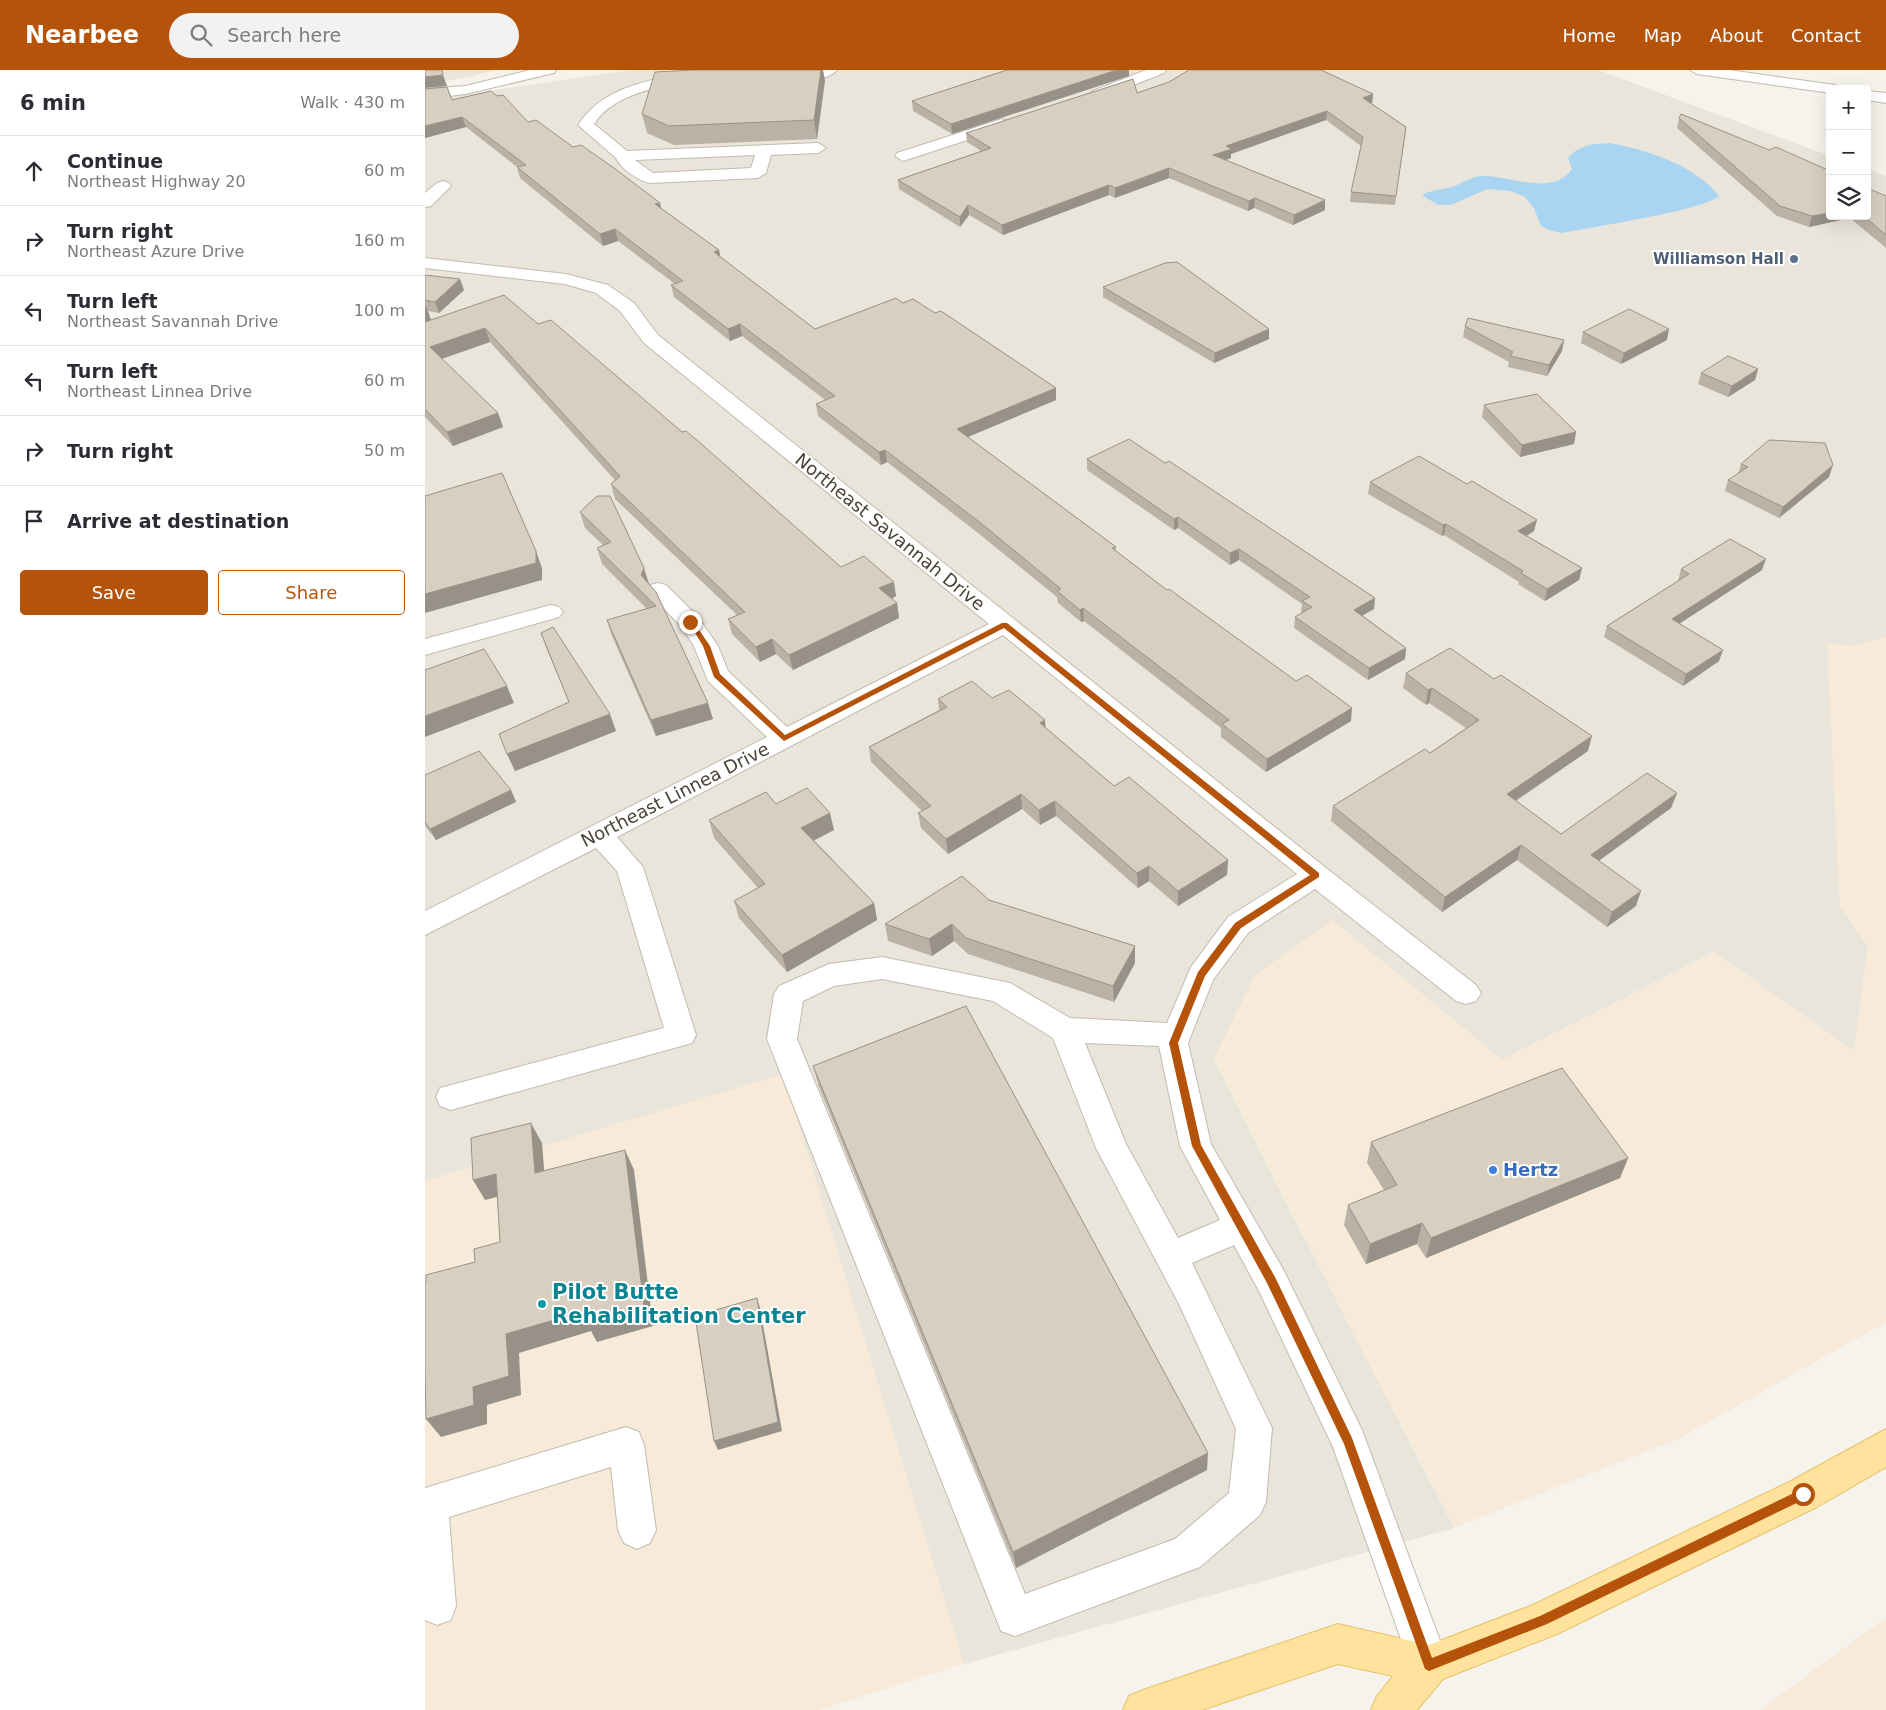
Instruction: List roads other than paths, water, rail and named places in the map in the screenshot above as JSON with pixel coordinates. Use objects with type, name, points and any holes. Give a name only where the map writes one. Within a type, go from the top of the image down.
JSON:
[{"type":"main road","points":[[1391,1710],[1429,1665],[1543,1620],[1803,1494],[1886,1447]]},
{"type":"main road","points":[[1143,1710],[1338,1644],[1429,1665]]},
{"type":"street","points":[[425,94],[523,70]]},
{"type":"street","points":[[425,94],[465,90],[549,70]]},
{"type":"street","points":[[797,71],[819,73],[830,70]]},
{"type":"street","points":[[1088,97],[1125,85],[1159,70]]},
{"type":"street","points":[[1697,70],[1717,71],[1826,88]]},
{"type":"street","points":[[702,74],[693,74],[619,96],[591,114],[586,126],[623,156],[625,162],[649,178],[759,173],[765,150]]},
{"type":"street","points":[[1871,96],[1886,98]]},
{"type":"street","points":[[903,156],[1014,121]]},
{"type":"street","points":[[623,156],[818,148]]},
{"type":"street","points":[[425,202],[443,186]]},
{"type":"street","name":"Northeast Savannah Drive","points":[[425,263],[566,279],[601,290],[627,307],[651,338],[1316,875],[1466,993]]},
{"type":"street","points":[[658,590],[690,622],[706,646],[717,675],[784,739]]},
{"type":"street","points":[[425,648],[551,612]]},
{"type":"street","name":"Northeast Linnea Drive","points":[[425,924],[1005,625]]},
{"type":"street","points":[[451,1097],[681,1035],[629,867],[599,834]]},
{"type":"street","points":[[1316,875],[1238,925],[1201,974],[1173,1043],[1196,1146],[1271,1280],[1349,1442],[1429,1665]]},
{"type":"street","points":[[1065,1030],[1112,1148],[1191,1293],[1254,1428],[1247,1502],[1187,1554],[1015,1617],[782,1039],[789,994],[829,975],[882,968],[1000,991],[1065,1030],[1177,1035]]},
{"type":"street","points":[[1171,1256],[1241,1227]]},
{"type":"street","points":[[437,1606],[429,1505],[626,1446],[637,1530]]},
{"type":"water","points":[[1609,143],[1654,154],[1669,160],[1696,175],[1719,196],[1708,202],[1669,213],[1562,233],[1541,226],[1534,208],[1524,196],[1510,191],[1487,189],[1451,205],[1438,205],[1422,195],[1452,187],[1480,176],[1491,176],[1529,183],[1553,182],[1563,178],[1572,169],[1568,158],[1577,150],[1591,145]]},
{"type":"place","name":"Williamson Hall","points":[[1794,259]]},
{"type":"place","name":"Hertz","points":[[1493,1170]]},
{"type":"place","name":"Pilot Butte Rehabilitation Center","points":[[542,1304]]}]
